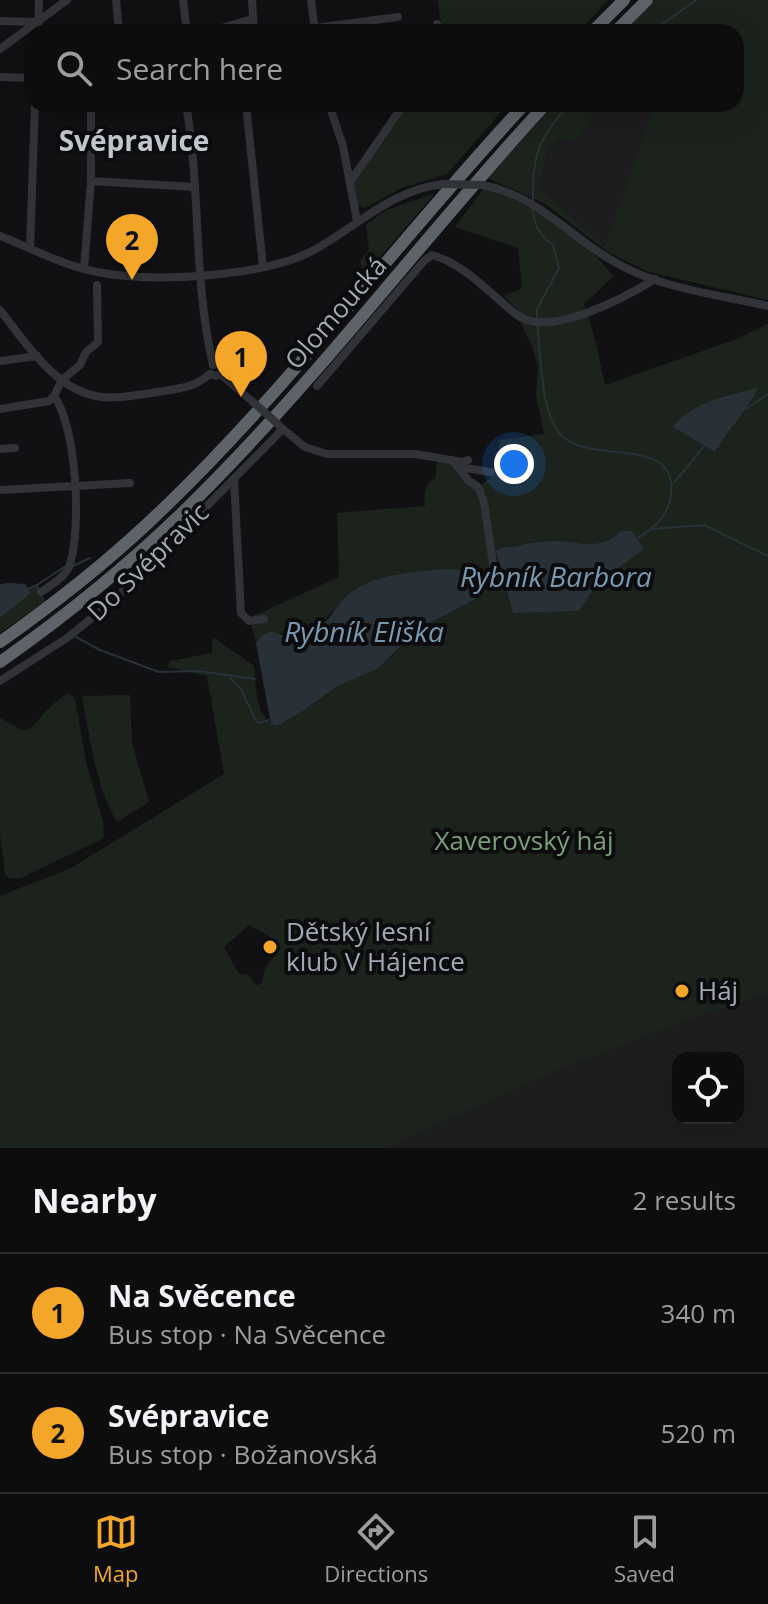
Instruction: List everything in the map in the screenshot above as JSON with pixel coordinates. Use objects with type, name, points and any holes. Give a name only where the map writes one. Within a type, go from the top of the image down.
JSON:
[{"type":"highway","points":[[600,24],[624,0]]},
{"type":"highway","points":[[623,24],[647,0]]},
{"type":"highway","name":"Olomoucká","points":[[0,642],[72,589],[146,526],[230,442],[518,112]]},
{"type":"highway","name":"Olomoucká","points":[[0,662],[123,568],[213,483],[294,395],[539,112]]},
{"type":"street","points":[[39,0],[39,22]]},
{"type":"street","points":[[36,24],[67,0]]},
{"type":"street","points":[[116,0],[118,24]]},
{"type":"street","points":[[183,0],[186,24]]},
{"type":"street","points":[[252,0],[253,24]]},
{"type":"street","points":[[311,0],[314,24]]},
{"type":"street","points":[[353,24],[398,17]]},
{"type":"street","points":[[235,24],[252,19]]},
{"type":"street","points":[[0,21],[39,22]]},
{"type":"street","points":[[0,49],[24,32]]},
{"type":"street","points":[[0,77],[24,78]]},
{"type":"street","points":[[30,248],[35,112]]},
{"type":"street","points":[[84,269],[91,181],[91,112]]},
{"type":"street","points":[[187,112],[193,143],[199,275],[215,371],[305,447],[327,454],[415,454],[491,472]]},
{"type":"street","points":[[247,112],[263,267]]},
{"type":"street","points":[[335,112],[357,221]]},
{"type":"street","points":[[350,182],[398,112]]},
{"type":"street","points":[[91,181],[195,187]]},
{"type":"street","points":[[0,236],[84,269],[138,277],[199,275],[263,267],[313,250],[382,204],[408,191],[443,184],[483,185],[532,203],[609,260],[655,279],[768,306]]},
{"type":"street","points":[[317,386],[432,255],[455,264],[521,318],[537,322],[552,323],[581,314],[638,290],[655,279]]},
{"type":"street","points":[[0,409],[49,401],[62,380],[80,365],[86,352],[98,342],[97,285]]},
{"type":"street","points":[[0,310],[37,356],[78,391],[120,398],[193,386],[215,371]]},
{"type":"street","points":[[0,361],[37,356]]},
{"type":"street","points":[[41,592],[68,571],[72,552],[76,486],[63,411],[54,396]]},
{"type":"street","name":"Do Svépravic","points":[[0,681],[67,638],[114,600],[281,427]]},
{"type":"street","points":[[0,449],[15,448]]},
{"type":"street","points":[[454,463],[468,460]]},
{"type":"street","points":[[454,463],[478,487],[484,502],[494,571]]},
{"type":"street","points":[[234,479],[241,613],[252,621],[264,619]]},
{"type":"street","points":[[0,490],[130,483]]},
{"type":"shaded area","points":[[595,112],[654,112],[605,246],[540,188],[547,151],[560,138],[577,142]]},
{"type":"shaded area","points":[[768,994],[768,1148],[387,1148],[559,1070],[702,1015]]},
{"type":"green space","points":[[438,0],[608,0],[586,24],[441,24]]},
{"type":"green space","points":[[655,0],[768,0],[768,300],[649,272],[608,252],[544,203],[487,178],[548,112],[595,112],[577,142],[560,138],[547,151],[540,188],[605,246],[652,112],[744,112],[744,24],[632,24]]},
{"type":"green space","points":[[402,112],[501,112],[447,174],[401,188],[365,208],[357,205],[353,181]]},
{"type":"green space","name":"Xaverovský háj","points":[[485,187],[520,202],[556,223],[602,262],[613,277],[584,304],[605,385],[737,339],[768,324],[768,994],[702,1015],[559,1070],[387,1148],[0,1148],[0,896],[71,868],[224,774],[207,676],[168,667],[170,661],[212,653],[213,637],[254,666],[261,709],[264,716],[277,726],[336,687],[390,658],[420,628],[489,585],[477,572],[390,593],[335,610],[318,627],[306,633],[267,634],[256,643],[249,618],[339,577],[337,513],[425,506],[426,490],[435,478],[438,460],[450,463],[476,490],[498,471],[499,440],[544,434],[536,395],[538,366],[517,315],[519,311],[504,296],[522,288],[518,248],[455,227]],"holes":[[[757,389],[715,452],[674,427],[724,396]],[[615,538],[644,549],[597,584],[579,611],[513,613],[496,552],[533,544],[604,543]],[[249,925],[272,938],[281,949],[266,966],[261,984],[256,985],[249,975],[239,974],[224,947]]]},
{"type":"green space","points":[[435,193],[364,276],[360,261],[369,250],[366,224],[387,210]]},
{"type":"green space","points":[[37,585],[46,601],[0,633],[0,618]]},
{"type":"green space","points":[[68,693],[75,698],[86,762],[103,821],[104,838],[21,878],[10,878],[5,874],[0,834],[0,718],[22,730],[30,729]]},
{"type":"green space","points":[[130,695],[132,743],[149,802],[117,822],[98,777],[82,696]]},
{"type":"water","points":[[758,388],[715,452],[673,427],[690,411],[723,397]]},
{"type":"water","name":"Rybník Barbora","points":[[621,531],[631,531],[644,549],[597,584],[579,611],[513,613],[496,551],[548,541],[598,543]]},
{"type":"water","name":"Rybník Eliška","points":[[448,569],[481,576],[489,585],[485,593],[420,628],[378,668],[336,687],[277,726],[271,724],[256,643],[261,637],[269,632],[294,636],[312,631],[323,624],[347,596],[374,581],[398,574]]},
{"type":"water","points":[[0,584],[25,584],[31,593],[0,618]]},
{"type":"waterway","points":[[662,24],[696,0]]},
{"type":"waterway","points":[[533,202],[539,148],[563,112]]},
{"type":"waterway","points":[[533,209],[538,229],[553,245],[559,268],[537,309],[537,317]]},
{"type":"waterway","points":[[537,323],[545,398],[554,425],[561,435],[575,444],[592,449],[648,457],[661,464],[670,477],[671,496],[667,510],[655,526],[638,538]]},
{"type":"waterway","points":[[746,409],[768,394]]},
{"type":"waterway","points":[[674,483],[705,445]]},
{"type":"waterway","points":[[652,529],[704,525],[768,556]]},
{"type":"waterway","points":[[73,566],[90,558]]},
{"type":"waterway","points":[[37,585],[64,567]]},
{"type":"waterway","points":[[28,589],[37,585],[38,589]]},
{"type":"waterway","points":[[76,637],[100,650],[159,672],[198,671],[255,679]]},
{"type":"waterway","points":[[230,678],[241,689],[256,721],[269,720]]},
{"type":"place","name":"Svépravice","points":[[132,280]]},
{"type":"place","name":"Na Svěcence","points":[[241,397]]},
{"type":"place","name":"Dětský lesní klub V Hájence","points":[[270,947]]},
{"type":"place","name":"Háj","points":[[682,991]]},
{"type":"district","name":"Svépravice","points":[[134,141]]}]
